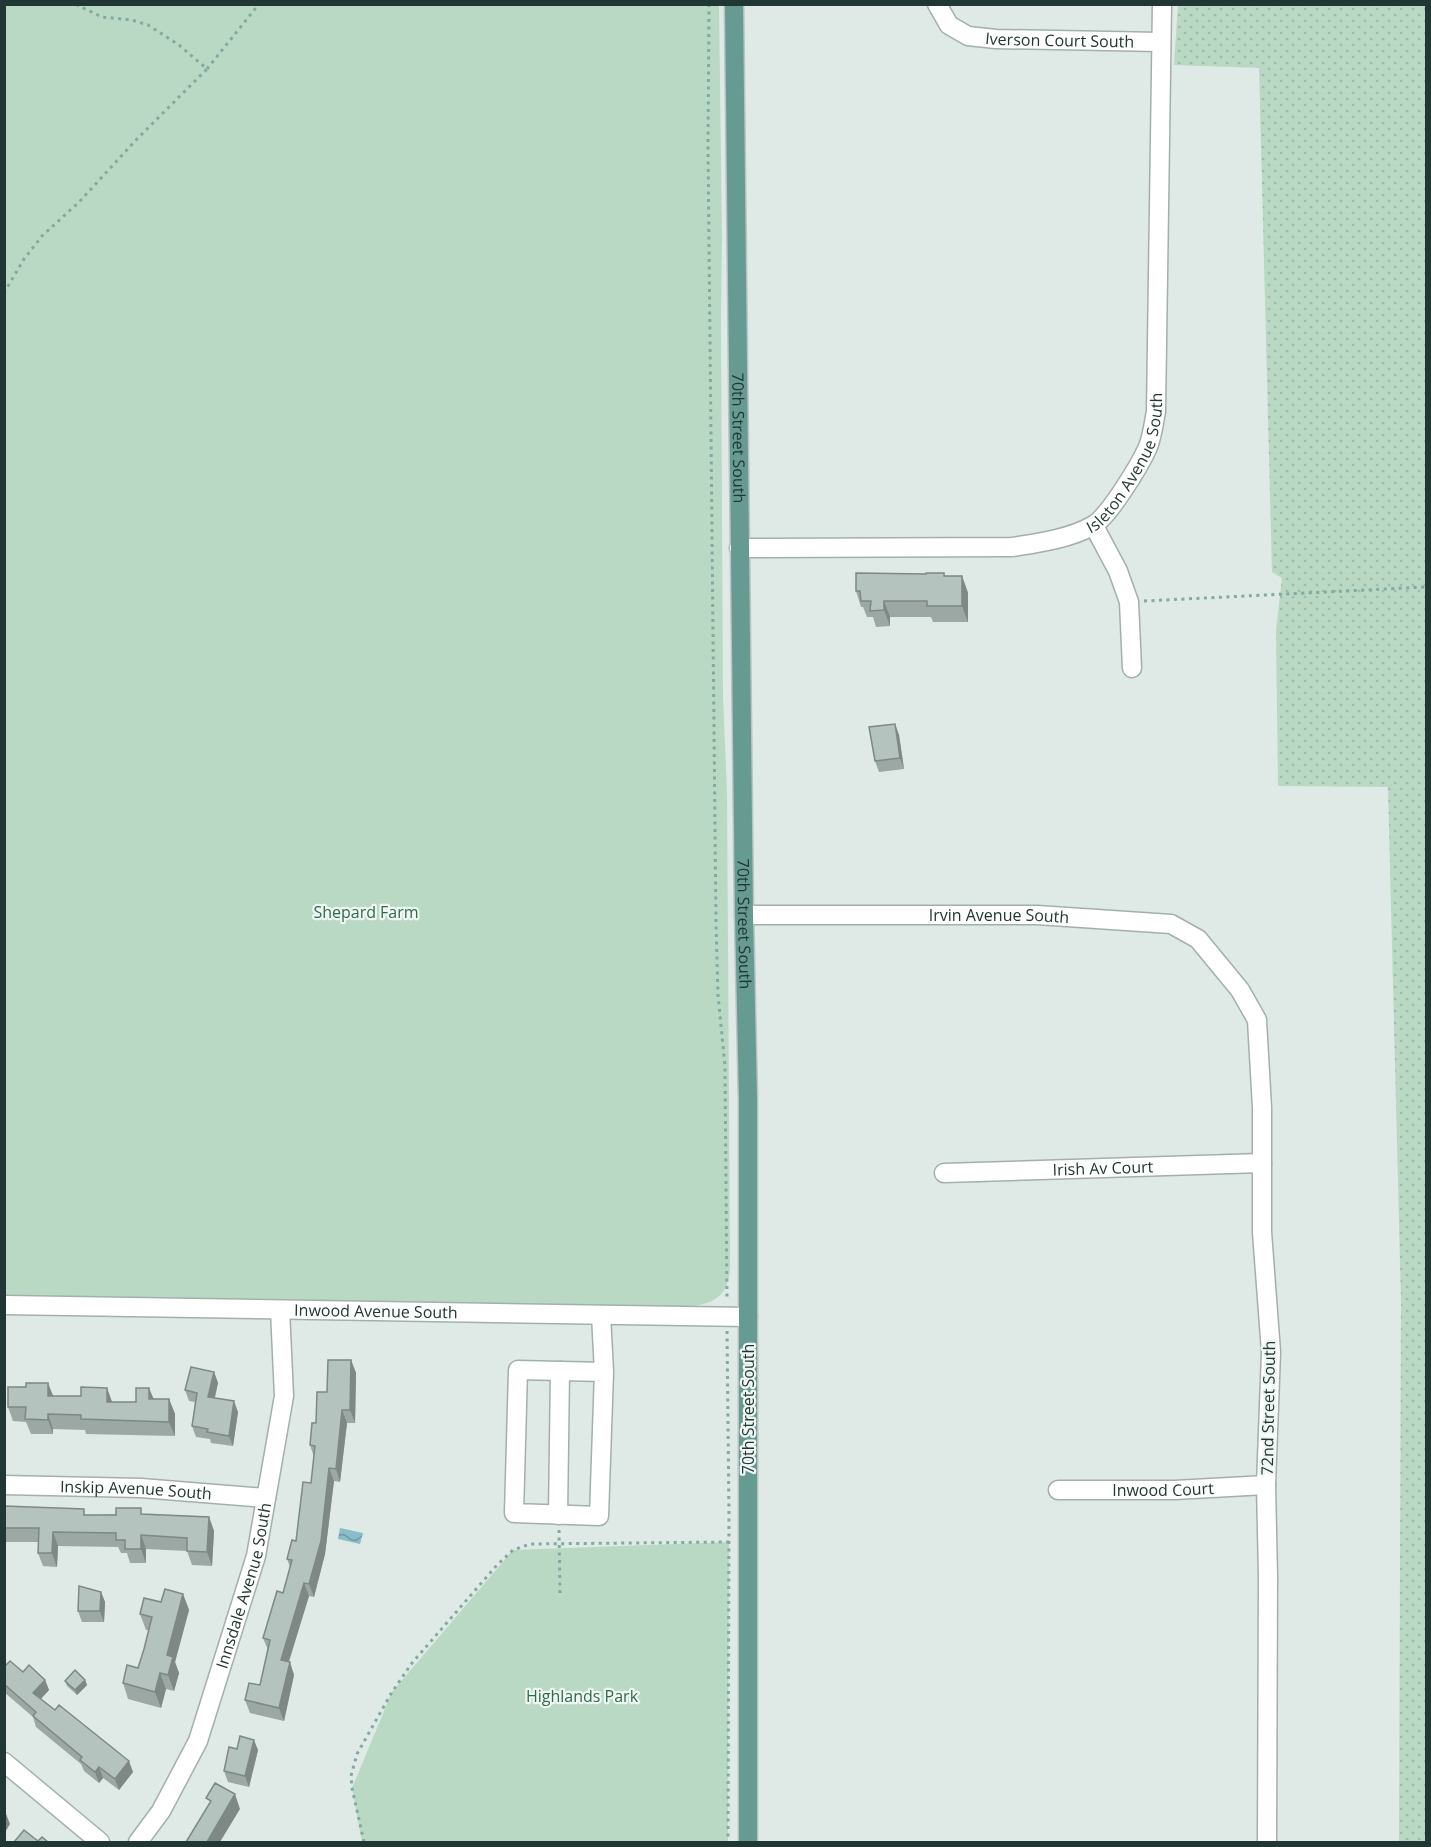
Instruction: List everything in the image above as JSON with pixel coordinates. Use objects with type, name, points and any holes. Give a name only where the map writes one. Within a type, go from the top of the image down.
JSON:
[{"type":"main road","name":"70th Street South","points":[[734,4],[747,1100],[748,1842]]},
{"type":"street","name":"Iverson Court South","points":[[937,4],[949,25],[968,36],[996,39],[1160,42]]},
{"type":"street","points":[[1160,42],[1162,4]]},
{"type":"street","name":"Isleton Avenue South","points":[[740,548],[1012,547],[1048,541],[1094,526],[1124,489],[1148,447],[1156,411],[1160,42]]},
{"type":"street","points":[[1094,526],[1118,571],[1129,602],[1132,668]]},
{"type":"street","name":"Irvin Avenue South","points":[[744,915],[1037,915],[1171,924],[1198,939],[1232,981]]},
{"type":"street","name":"72nd Street South","points":[[1232,981],[1240,990],[1257,1020],[1262,1108],[1262,1232],[1271,1352],[1266,1485],[1267,1842]]},
{"type":"street","name":"Irish Av Court","points":[[944,1173],[1262,1163]]},
{"type":"street","name":"Inwood Avenue South","points":[[4,1305],[747,1317]]},
{"type":"street","name":"Innsdale Avenue South","points":[[138,1842],[161,1811],[198,1740],[256,1556],[284,1396],[280,1310]]},
{"type":"street","points":[[601,1315],[604,1372],[599,1516],[514,1513],[518,1370],[604,1372]]},
{"type":"street","points":[[558,1515],[560,1371]]},
{"type":"street","name":"Inskip Avenue South","points":[[4,1485],[141,1488],[266,1498]]},
{"type":"street","name":"Inwood Court","points":[[1058,1490],[1175,1490],[1266,1485]]},
{"type":"street","points":[[4,1762],[100,1842]]},
{"type":"path","points":[[75,4],[102,17],[132,20],[148,25],[179,45],[207,69]]},
{"type":"path","points":[[4,293],[24,259],[42,236],[79,202],[137,139],[207,69],[259,4]]},
{"type":"path","points":[[709,4],[708,147],[717,944],[718,995],[724,1066],[727,1274]]},
{"type":"path","points":[[1129,602],[1426,587]]},
{"type":"path","points":[[727,1353],[728,1842]]},
{"type":"path","points":[[558,1515],[560,1594]]},
{"type":"path","points":[[364,1842],[356,1812],[351,1776],[357,1754],[392,1692],[412,1663],[497,1564],[513,1550],[530,1544],[729,1542]]},
{"type":"green space","name":"Shepard Farm","points":[[5,5],[719,5],[723,697],[727,792],[730,1268],[726,1287],[717,1298],[710,1302],[683,1308],[5,1296]]},
{"type":"green space","points":[[1178,5],[1426,5],[1426,1842],[1399,1842],[1401,1301],[1388,787],[1278,786],[1276,631],[1282,578],[1272,572],[1259,68],[1174,65]]},
{"type":"green space","name":"Highlands Park","points":[[729,1542],[728,1842],[362,1842],[352,1788],[392,1692],[513,1550]]},
{"type":"water","points":[[340,1528],[363,1533],[360,1544],[338,1539]]},
{"type":"building","points":[[856,573],[944,573],[944,576],[962,576],[962,606],[927,606],[927,601],[884,601],[884,610],[870,611],[871,601],[861,601],[860,591],[856,591]]},
{"type":"building","points":[[895,724],[900,758],[875,761],[869,727]]},
{"type":"building","points":[[328,1360],[351,1360],[350,1410],[342,1410],[336,1469],[329,1468],[321,1541],[309,1584],[304,1583],[281,1660],[290,1662],[279,1708],[245,1700],[249,1683],[260,1685],[270,1640],[263,1638],[277,1591],[283,1593],[292,1560],[287,1559],[292,1540],[296,1541],[303,1482],[311,1483],[315,1446],[310,1445],[312,1423],[316,1423],[317,1392],[327,1392]]},
{"type":"building","points":[[191,1367],[214,1372],[208,1397],[234,1401],[229,1436],[207,1432],[208,1429],[192,1426],[197,1393],[185,1390]]},
{"type":"building","points":[[26,1383],[48,1383],[48,1396],[81,1396],[81,1387],[107,1388],[107,1402],[136,1402],[136,1388],[149,1388],[149,1399],[169,1399],[169,1422],[81,1419],[81,1415],[48,1414],[48,1420],[25,1419],[26,1407],[8,1407],[8,1387],[26,1387]]},
{"type":"building","points":[[4,1506],[84,1509],[84,1515],[116,1515],[116,1508],[141,1508],[141,1514],[209,1517],[207,1552],[187,1551],[187,1538],[141,1535],[141,1549],[125,1549],[125,1540],[116,1540],[116,1533],[53,1532],[52,1553],[38,1553],[39,1528],[4,1528]]},
{"type":"building","points":[[79,1586],[101,1592],[100,1611],[78,1611]]},
{"type":"building","points":[[165,1589],[183,1594],[167,1655],[173,1657],[168,1675],[160,1673],[155,1692],[123,1683],[127,1665],[138,1668],[152,1617],[140,1614],[144,1598],[161,1602]]},
{"type":"building","points":[[10,1661],[23,1672],[29,1665],[45,1680],[33,1693],[55,1710],[59,1705],[129,1761],[115,1779],[99,1767],[95,1772],[80,1760],[82,1757],[33,1716],[36,1712],[4,1684],[4,1667]]},
{"type":"building","points":[[75,1670],[85,1680],[75,1690],[65,1681]]},
{"type":"building","points":[[240,1736],[254,1740],[245,1776],[224,1771],[229,1747],[237,1749]]},
{"type":"building","points":[[215,1783],[235,1794],[207,1842],[186,1842],[211,1801],[206,1798]]},
{"type":"building","points":[[24,1830],[38,1841],[42,1837],[48,1842],[14,1842]]}]
